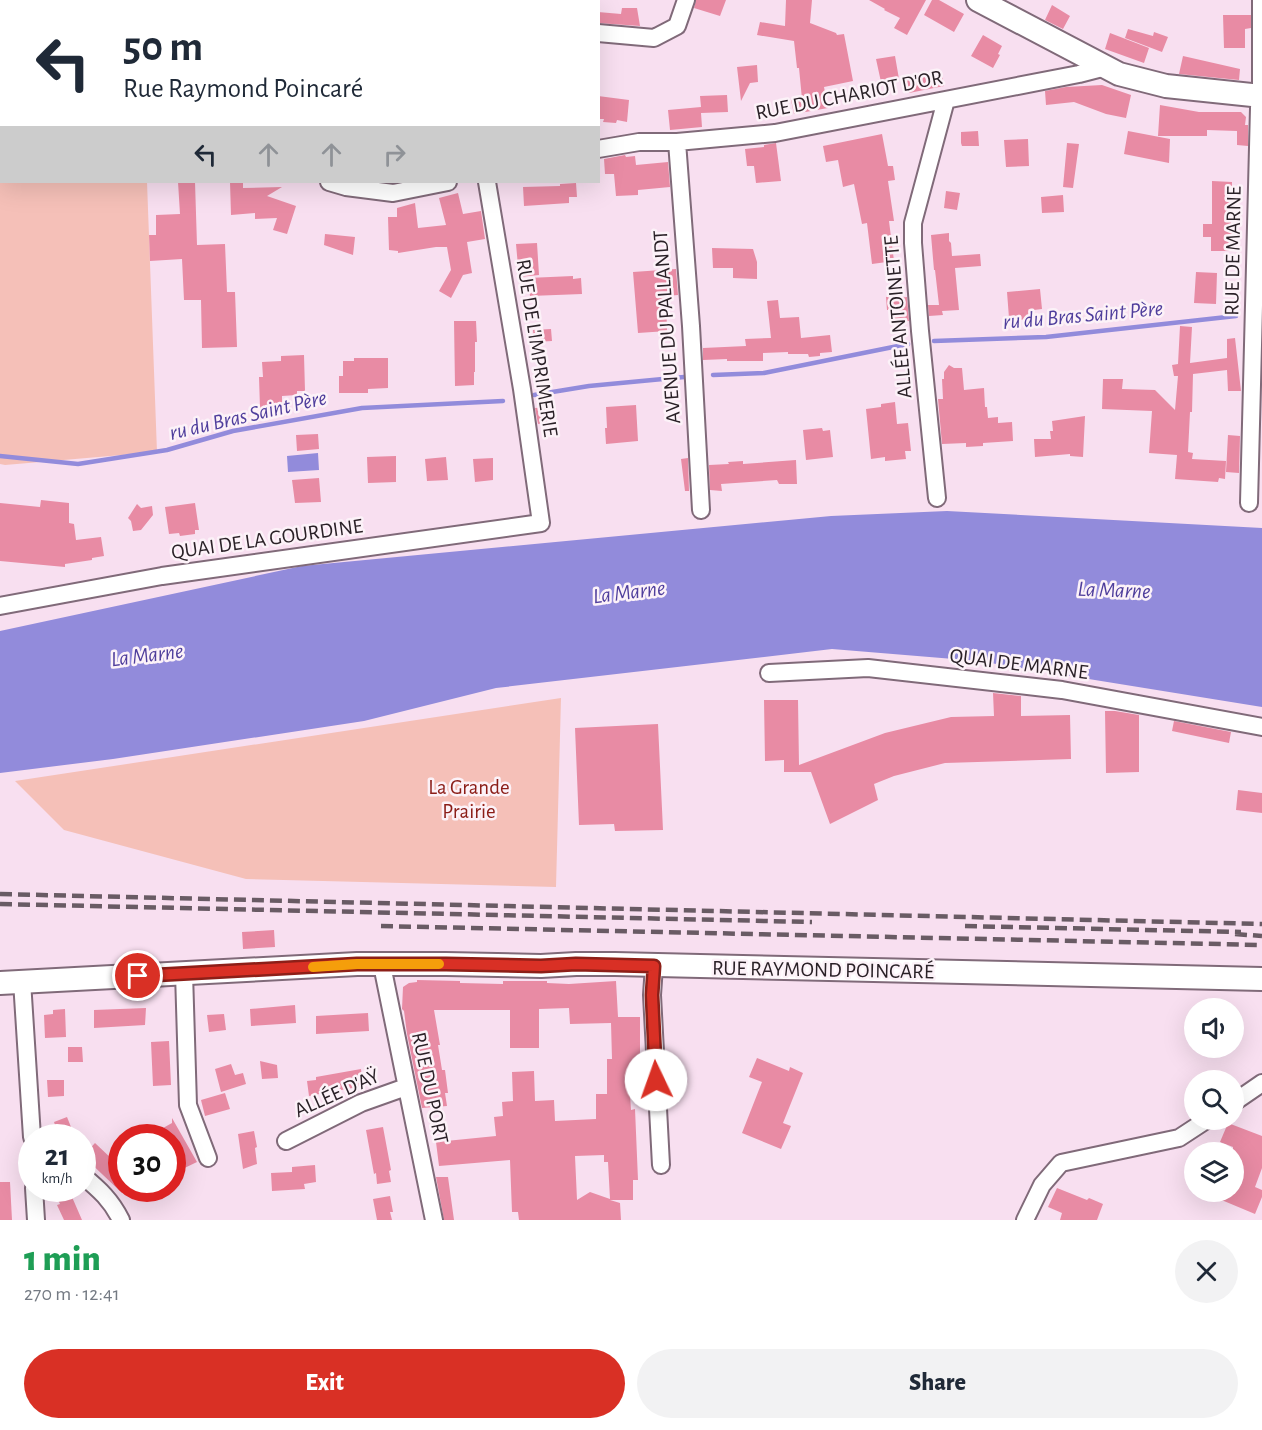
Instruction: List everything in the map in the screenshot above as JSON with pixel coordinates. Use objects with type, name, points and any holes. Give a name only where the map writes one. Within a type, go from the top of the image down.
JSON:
[{"type":"street","points":[[600,33],[654,38],[677,26],[686,0]]},
{"type":"street","points":[[978,0],[1119,74],[1166,87],[1261,96]]},
{"type":"street","name":"RUE DE MARNE","points":[[1249,503],[1261,96],[1261,0]]},
{"type":"street","name":"RUE DU CHARIOT D'OR","points":[[600,149],[639,142],[677,142],[775,134],[1106,67]]},
{"type":"street","name":"ALLÉE ANTOINETTE","points":[[937,498],[913,223],[946,100]]},
{"type":"street","name":"AVENUE DU PALLANDT","points":[[677,142],[691,326],[701,510]]},
{"type":"street","points":[[332,183],[393,193],[443,183]]},
{"type":"street","name":"RUE DE L'IMPRIMERIE","points":[[487,183],[522,389],[541,523]]},
{"type":"street","name":"QUAI DE LA GOURDINE","points":[[0,606],[162,576],[541,523]]},
{"type":"street","name":"QUAI DE MARNE","points":[[769,673],[868,668],[1062,690],[1262,727]]},
{"type":"street","name":"RUE RAYMOND POINCARÉ","points":[[11,982],[384,964],[541,966],[576,964],[1262,979]]},
{"type":"street","name":"RUE DU PORT","points":[[384,964],[384,975],[434,1220]]},
{"type":"street","points":[[654,966],[652,995],[661,1165]]},
{"type":"street","points":[[184,973],[188,1105],[208,1158]]},
{"type":"street","points":[[11,982],[30,1124]]},
{"type":"street","points":[[1244,1095],[1262,1083]]},
{"type":"street","name":"ALLÉE D'AŸ","points":[[286,1141],[361,1103],[406,1087]]},
{"type":"street","points":[[1025,1220],[1042,1185],[1061,1163],[1179,1138],[1191,1130]]},
{"type":"street","points":[[96,1186],[102,1191],[122,1220]]},
{"type":"street","points":[[35,1202],[36,1220]]},
{"type":"green space","points":[[0,183],[147,183],[157,452],[0,464]]},
{"type":"green space","name":"La Grande Prairie","points":[[561,698],[556,887],[246,879],[64,830],[15,781]]},
{"type":"water","points":[[318,453],[319,470],[288,472],[287,456]]},
{"type":"water","name":"La Marne","points":[[947,511],[1262,528],[1262,707],[978,661],[832,649],[496,688],[364,721],[113,759],[0,773],[0,631],[302,566],[831,516]]},
{"type":"building","points":[[696,0],[726,0],[720,16],[694,8]]},
{"type":"building","points":[[786,0],[812,0],[810,23],[837,35],[844,34],[853,81],[824,87],[828,108],[794,114],[791,100],[802,99],[794,41],[757,35],[760,22],[785,26]]},
{"type":"building","points":[[869,0],[926,0],[907,35],[894,28],[900,18]]},
{"type":"building","points":[[932,0],[939,0],[964,14],[954,32],[924,15]]},
{"type":"building","points":[[1052,5],[1070,16],[1063,29],[1045,20]]},
{"type":"building","points":[[622,8],[637,8],[640,26],[600,23],[600,12],[621,14]]},
{"type":"building","points":[[1223,15],[1251,15],[1251,28],[1245,29],[1245,48],[1224,48]]},
{"type":"building","points":[[1128,29],[1153,36],[1154,32],[1168,37],[1162,52],[1125,38]]},
{"type":"building","points":[[1110,33],[1149,48],[1144,63],[1105,49]]},
{"type":"building","points":[[983,35],[1002,46],[993,68],[971,56]]},
{"type":"building","points":[[895,56],[899,79],[881,82],[876,59]]},
{"type":"building","points":[[1183,56],[1240,69],[1239,80],[1179,74]]},
{"type":"building","points":[[757,65],[758,82],[750,83],[741,101],[737,67]]},
{"type":"building","points":[[941,71],[944,86],[909,93],[906,77]]},
{"type":"building","points":[[1102,85],[1131,95],[1126,118],[1106,114],[1074,102],[1046,105],[1045,91]]},
{"type":"building","points":[[727,95],[728,112],[701,113],[702,127],[670,130],[668,110],[701,107],[700,96]]},
{"type":"building","points":[[600,96],[629,100],[627,122],[617,120],[616,123],[603,122],[604,119],[600,119]]},
{"type":"building","points":[[1160,105],[1199,112],[1241,112],[1246,117],[1245,125],[1248,125],[1248,146],[1237,145],[1237,131],[1207,130],[1207,136],[1158,136]]},
{"type":"building","points":[[978,131],[979,146],[962,146],[961,132]]},
{"type":"building","points":[[1128,131],[1170,139],[1169,163],[1124,154]]},
{"type":"building","points":[[882,134],[888,166],[893,166],[895,180],[888,181],[894,221],[889,221],[894,261],[872,264],[867,223],[862,224],[854,184],[843,187],[838,160],[826,162],[823,146]]},
{"type":"building","points":[[1028,139],[1029,166],[1006,167],[1004,140]]},
{"type":"building","points":[[776,143],[781,181],[756,183],[754,166],[747,166],[745,149]]},
{"type":"building","points":[[1067,143],[1079,144],[1073,188],[1063,187]]},
{"type":"building","points":[[625,155],[626,157],[635,156],[636,165],[668,162],[670,187],[638,190],[638,195],[616,196],[614,174],[605,174],[604,159]]},
{"type":"building","points":[[1212,181],[1232,182],[1232,251],[1211,251],[1211,237],[1203,237],[1203,224],[1212,224]]},
{"type":"building","points":[[178,183],[195,183],[197,245],[225,244],[227,292],[235,292],[237,347],[202,348],[201,300],[184,300],[182,259],[150,261],[149,235],[156,235],[156,215],[180,214]]},
{"type":"building","points":[[230,183],[243,183],[243,188],[282,187],[267,196],[296,206],[287,234],[273,230],[277,218],[255,219],[255,213],[231,215]]},
{"type":"building","points":[[576,183],[577,197],[569,197],[569,203],[524,206],[523,187]]},
{"type":"building","points":[[946,191],[960,193],[957,210],[944,208]]},
{"type":"building","points":[[458,193],[463,214],[481,211],[485,239],[467,242],[472,273],[463,275],[451,298],[439,291],[451,270],[447,247],[398,253],[398,251],[389,250],[388,217],[397,217],[397,208],[415,203],[418,228],[446,225],[439,198]]},
{"type":"building","points":[[1063,195],[1064,212],[1042,213],[1041,197]]},
{"type":"building","points":[[949,233],[952,256],[980,254],[981,266],[955,268],[959,310],[942,311],[943,315],[929,316],[928,305],[939,305],[931,235]]},
{"type":"building","points":[[325,234],[355,237],[353,255],[324,245]]},
{"type":"building","points":[[537,243],[539,275],[519,277],[516,244]]},
{"type":"building","points":[[712,248],[753,249],[757,262],[757,279],[733,278],[733,268],[713,268]]},
{"type":"building","points":[[676,269],[678,295],[666,296],[667,331],[638,333],[633,272]]},
{"type":"building","points":[[1196,272],[1217,273],[1216,304],[1194,303]]},
{"type":"building","points":[[573,276],[573,279],[581,278],[582,294],[530,296],[528,278]]},
{"type":"building","points":[[1040,289],[1042,309],[1034,310],[1034,319],[1009,318],[1007,292]]},
{"type":"building","points":[[899,296],[899,298],[907,297],[909,321],[894,322],[893,310],[887,310],[886,297]]},
{"type":"building","points":[[778,300],[780,318],[799,317],[801,338],[830,335],[832,352],[809,357],[808,354],[788,354],[788,352],[763,353],[763,361],[703,360],[703,348],[746,346],[745,339],[771,338],[767,301]]},
{"type":"building","points":[[454,321],[476,321],[474,385],[455,386]]},
{"type":"building","points":[[1180,326],[1192,327],[1190,363],[1227,358],[1227,339],[1235,338],[1241,391],[1228,391],[1227,370],[1193,374],[1188,452],[1193,453],[1192,459],[1226,461],[1225,479],[1219,478],[1218,482],[1175,479],[1177,455],[1149,453],[1152,411],[1102,409],[1103,379],[1123,379],[1122,389],[1155,390],[1175,410],[1178,376],[1174,376],[1172,365],[1178,364]]},
{"type":"building","points":[[551,329],[552,341],[534,342],[533,330]]},
{"type":"building","points":[[304,355],[305,391],[297,391],[297,395],[282,396],[282,407],[260,408],[259,377],[263,377],[262,362],[281,361],[281,356]]},
{"type":"building","points":[[354,358],[388,358],[388,388],[368,389],[368,393],[339,393],[339,376],[343,376],[343,361],[354,361]]},
{"type":"building","points":[[949,365],[962,368],[964,390],[984,388],[988,418],[998,417],[998,423],[1012,422],[1013,441],[983,443],[983,446],[966,447],[966,443],[942,444],[938,399],[943,399],[942,379]]},
{"type":"building","points":[[895,402],[897,424],[908,423],[911,451],[905,451],[906,459],[885,461],[885,457],[871,459],[866,409]]},
{"type":"building","points":[[636,405],[638,441],[606,444],[606,407]]},
{"type":"building","points":[[546,407],[548,422],[538,424],[535,408]]},
{"type":"building","points":[[1085,416],[1083,457],[1070,456],[1070,454],[1035,457],[1034,439],[1051,439],[1052,421]]},
{"type":"building","points":[[822,428],[823,431],[830,430],[833,457],[806,460],[803,430]]},
{"type":"building","points":[[318,434],[319,449],[297,451],[296,435]]},
{"type":"building","points":[[1228,435],[1240,436],[1239,473],[1226,472]]},
{"type":"building","points":[[396,456],[396,482],[368,483],[367,457]]},
{"type":"building","points":[[446,457],[448,480],[427,481],[425,459]]},
{"type":"building","points":[[493,458],[493,480],[475,482],[473,459]]},
{"type":"building","points":[[688,458],[689,491],[685,491],[681,459]]},
{"type":"building","points":[[796,460],[797,484],[779,484],[777,480],[721,484],[722,491],[710,490],[709,465],[743,461],[743,464]]},
{"type":"building","points":[[319,478],[321,502],[295,503],[292,480]]},
{"type":"building","points":[[41,500],[69,503],[69,523],[74,524],[76,540],[101,537],[104,556],[65,564],[65,567],[0,561],[0,503],[40,507]]},
{"type":"building","points":[[195,503],[199,530],[195,530],[195,534],[180,536],[179,533],[169,534],[165,507]]},
{"type":"building","points":[[137,504],[141,508],[152,506],[153,515],[141,530],[133,531],[128,518]]},
{"type":"building","points":[[993,693],[1021,696],[1021,716],[1070,715],[1071,759],[945,763],[894,776],[874,784],[878,800],[830,824],[811,772],[784,772],[784,760],[765,761],[764,700],[798,700],[799,765],[885,733],[951,717],[994,716]]},
{"type":"building","points":[[1105,711],[1139,715],[1139,772],[1106,773]]},
{"type":"building","points":[[1174,721],[1231,732],[1229,743],[1172,731]]},
{"type":"building","points":[[658,724],[663,830],[615,831],[614,824],[579,825],[575,728]]},
{"type":"building","points":[[1238,790],[1262,793],[1262,813],[1236,810]]},
{"type":"building","points":[[274,930],[275,947],[243,949],[242,932]]},
{"type":"building","points":[[417,980],[503,984],[503,981],[547,981],[547,983],[569,984],[616,981],[618,1017],[640,1017],[640,1078],[629,1079],[631,1110],[635,1109],[638,1180],[633,1180],[633,1200],[610,1200],[620,1203],[621,1220],[519,1220],[518,1212],[512,1212],[510,1160],[439,1166],[436,1142],[496,1136],[494,1117],[503,1116],[502,1102],[513,1101],[512,1072],[534,1071],[535,1101],[554,1100],[555,1121],[596,1119],[596,1094],[607,1094],[607,1059],[612,1059],[611,1023],[570,1024],[569,1008],[539,1009],[539,1048],[510,1048],[510,1010],[434,1010],[442,1070],[445,1070],[447,1106],[422,1108],[402,1009],[403,987]],"holes":[[[604,1155],[604,1162],[608,1162],[610,1199],[590,1192],[577,1200],[575,1156]]]},
{"type":"building","points":[[295,1005],[296,1023],[251,1026],[250,1009]]},
{"type":"building","points":[[146,1008],[145,1025],[94,1028],[94,1010]]},
{"type":"building","points":[[65,1009],[66,1037],[45,1038],[44,1015],[53,1014],[53,1010]]},
{"type":"building","points":[[368,1013],[369,1031],[316,1034],[316,1016]]},
{"type":"building","points":[[224,1014],[226,1030],[209,1032],[207,1015]]},
{"type":"building","points":[[169,1041],[171,1085],[153,1086],[151,1042]]},
{"type":"building","points":[[68,1047],[82,1047],[83,1062],[68,1062]]},
{"type":"building","points":[[757,1058],[789,1071],[790,1067],[803,1073],[783,1123],[791,1126],[781,1149],[742,1133],[762,1082],[749,1077]]},
{"type":"building","points":[[260,1061],[277,1065],[278,1078],[262,1079]]},
{"type":"building","points":[[231,1064],[235,1075],[243,1073],[246,1084],[221,1092],[215,1069]]},
{"type":"building","points":[[361,1069],[363,1086],[309,1096],[307,1081],[316,1080],[316,1077]]},
{"type":"building","points":[[47,1080],[64,1080],[64,1096],[48,1097]]},
{"type":"building","points":[[225,1093],[230,1109],[205,1116],[201,1100]]},
{"type":"building","points":[[67,1117],[70,1124],[55,1124],[54,1122]]},
{"type":"building","points":[[383,1127],[391,1182],[377,1184],[366,1130]]},
{"type":"building","points":[[1244,1129],[1262,1136],[1262,1168],[1255,1187],[1262,1190],[1262,1197],[1255,1214],[1226,1202],[1244,1202],[1244,1142],[1220,1142],[1225,1130]]},
{"type":"building","points":[[254,1131],[257,1164],[243,1169],[238,1134]]},
{"type":"building","points":[[186,1143],[197,1162],[186,1167]]},
{"type":"building","points":[[96,1144],[108,1155],[108,1180],[96,1168]]},
{"type":"building","points":[[315,1165],[316,1182],[304,1184],[305,1189],[272,1191],[271,1173],[292,1172],[292,1167]]},
{"type":"building","points":[[436,1177],[448,1177],[454,1220],[444,1220]]},
{"type":"building","points":[[0,1182],[10,1182],[12,1220],[0,1220]]},
{"type":"building","points":[[1057,1188],[1103,1204],[1097,1220],[1060,1220],[1062,1213],[1048,1207]]},
{"type":"building","points":[[390,1196],[392,1220],[377,1220],[373,1199]]},
{"type":"building","points":[[59,1202],[74,1202],[82,1220],[64,1220],[57,1205],[60,1204]]},
{"type":"waterway","name":"ru du Bras Saint Père","points":[[934,341],[1046,337],[1236,316]]},
{"type":"waterway","name":"ru du Bras Saint Père","points":[[713,375],[764,373],[908,344]]},
{"type":"waterway","name":"ru du Bras Saint Père","points":[[534,395],[589,386],[684,377]]},
{"type":"waterway","name":"ru du Bras Saint Père","points":[[0,456],[78,464],[167,450],[233,431],[362,408],[503,401]]},
{"type":"railway","points":[[0,894],[1262,924]]},
{"type":"railway","points":[[0,904],[812,922]]},
{"type":"railway","points":[[381,926],[1262,945]]},
{"type":"railway","points":[[965,926],[1241,932]]},
{"type":"railway","points":[[1235,934],[1262,936]]},
{"type":"slow traffic","points":[[313,967],[357,964],[439,964]]},
{"type":"route","points":[[138,976],[357,964],[654,966],[652,995],[656,1080]]}]
